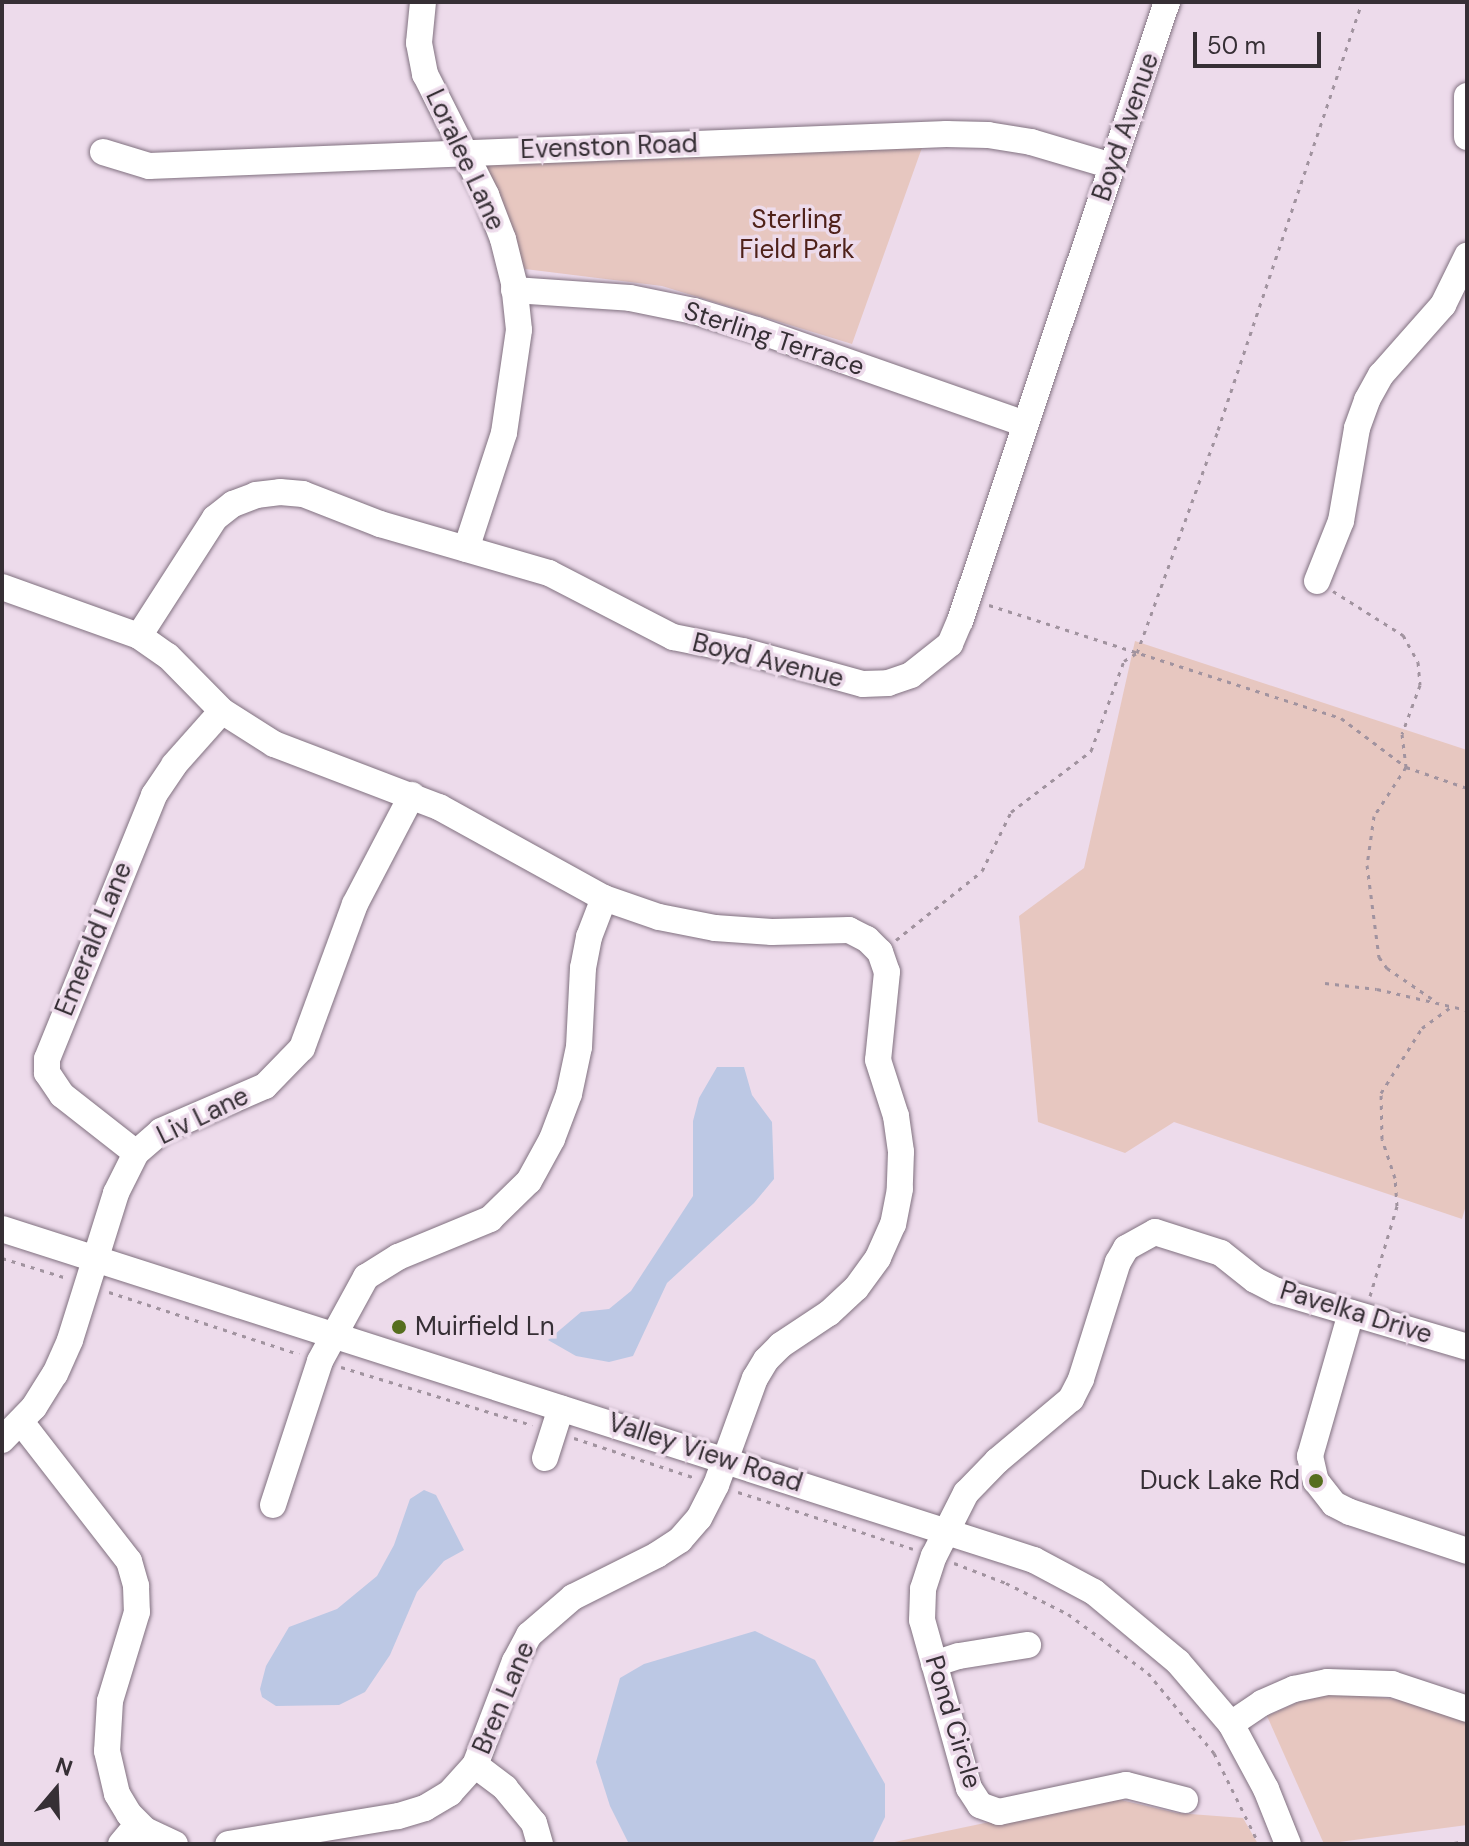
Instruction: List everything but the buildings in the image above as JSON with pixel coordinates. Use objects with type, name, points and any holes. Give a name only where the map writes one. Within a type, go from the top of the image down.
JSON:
[{"type":"street","name":"Loralee Lane","points":[[423,2],[419,43],[425,74],[503,239],[519,330],[512,396],[504,433],[466,549]]},
{"type":"street","name":"Boyd Avenue","points":[[139,636],[215,518],[233,504],[256,495],[303,494],[380,524],[549,573],[673,637],[743,651],[863,684],[899,679],[932,661],[950,644],[1167,2]]},
{"type":"street","points":[[1467,96],[1467,137]]},
{"type":"street","name":"Evenston Road","points":[[103,152],[149,166],[988,135],[1031,142],[1112,166]]},
{"type":"street","points":[[1317,581],[1341,521],[1357,428],[1367,400],[1381,375],[1443,305],[1467,256]]},
{"type":"street","name":"Sterling Terrace","points":[[514,290],[630,298],[694,311],[1025,424]]},
{"type":"street","points":[[2,587],[139,636],[168,656],[222,711],[274,744],[412,795],[604,898],[659,917],[715,928],[772,932],[849,930],[867,939],[880,952]]},
{"type":"street","name":"Emerald Lane","points":[[136,1153],[53,1085],[47,1073],[47,1059],[154,795],[174,765],[222,711]]},
{"type":"street","name":"Liv Lane","points":[[12,1431],[55,1374],[70,1340],[93,1258],[126,1168],[136,1153],[161,1131],[265,1086],[302,1048],[355,904],[412,795]]},
{"type":"street","points":[[273,1505],[320,1361],[366,1277],[398,1257],[490,1219],[529,1181],[552,1139],[569,1094],[579,1047],[583,968],[589,937],[604,898]]},
{"type":"street","name":"Bren Lane","points":[[228,1844],[374,1832],[450,1793],[475,1765],[515,1661],[529,1635],[573,1597],[657,1555],[680,1540],[699,1518],[716,1485],[723,1459],[734,1441],[755,1378],[766,1360],[781,1345],[829,1313],[856,1288],[878,1258],[893,1224],[900,1189],[901,1152],[896,1116],[878,1060],[878,1037],[887,992],[887,972],[880,952]]},
{"type":"street","name":"Valley View Road","points":[[2,1229],[334,1335],[557,1420],[723,1459],[1034,1560],[1094,1592],[1178,1662],[1231,1724],[1266,1789],[1288,1844]]},
{"type":"street","name":"Pavelka Drive","points":[[947,1530],[978,1478],[1071,1399],[1081,1379],[1118,1262],[1126,1248],[1140,1237],[1155,1232],[1203,1246],[1221,1253],[1255,1280],[1277,1291],[1360,1306],[1467,1347]]},
{"type":"street","points":[[1360,1306],[1310,1456],[1308,1485],[1334,1504],[1467,1551]]},
{"type":"street","points":[[545,1458],[557,1420]]},
{"type":"street","points":[[12,1431],[129,1561],[136,1586],[137,1612],[110,1701],[107,1738],[117,1794],[138,1824],[175,1844]]},
{"type":"street","name":"Pond Circle","points":[[947,1530],[923,1589],[922,1620],[969,1788],[980,1805],[999,1812],[1126,1785],[1185,1800]]},
{"type":"street","points":[[934,1664],[959,1656],[1028,1645]]},
{"type":"street","points":[[1231,1724],[1262,1703],[1294,1689],[1327,1682],[1392,1684],[1467,1709]]},
{"type":"street","points":[[475,1765],[505,1788],[534,1823],[540,1844]]},
{"type":"street","points":[[121,1844],[138,1824]]},
{"type":"path","points":[[880,952],[982,871],[1011,812],[1091,751],[1124,661],[1137,653],[1218,430],[1362,2]]},
{"type":"path","points":[[1317,581],[1403,635],[1415,653],[1420,685],[1402,734],[1406,767],[1374,816],[1367,846],[1379,957],[1387,968],[1435,1001]]},
{"type":"path","points":[[966,598],[1341,718],[1406,767],[1467,788]]},
{"type":"path","points":[[1325,983],[1435,1001],[1467,1010]]},
{"type":"path","points":[[1360,1306],[1397,1206],[1395,1178],[1382,1139],[1381,1093],[1422,1028],[1452,1006]]},
{"type":"path","points":[[2,1258],[320,1361],[557,1420],[716,1485],[934,1556],[1006,1583],[1068,1614],[1148,1673],[1214,1753],[1259,1844]]},
{"type":"green space","name":"Sterling Field Park","points":[[924,142],[852,344],[662,286],[525,269],[480,162]]},
{"type":"green space","points":[[1135,641],[1467,750],[1467,1202],[1462,1219],[1174,1122],[1125,1153],[1038,1122],[1019,916],[1084,868]]},
{"type":"green space","points":[[1323,1691],[1410,1701],[1467,1719],[1467,1825],[1324,1844],[1267,1716]]},
{"type":"green space","points":[[1108,1797],[1177,1813],[1243,1818],[1258,1844],[885,1844]]},
{"type":"water","points":[[717,1067],[744,1067],[752,1095],[772,1122],[774,1179],[754,1203],[667,1283],[633,1356],[609,1362],[576,1356],[548,1340],[581,1312],[609,1309],[631,1291],[693,1196],[693,1121],[699,1098]]},
{"type":"water","points":[[424,1490],[436,1495],[464,1550],[444,1561],[417,1592],[390,1655],[365,1692],[339,1705],[276,1706],[262,1697],[260,1689],[266,1666],[289,1627],[337,1609],[377,1576],[394,1545],[410,1499]]},
{"type":"water","points":[[755,1631],[815,1660],[885,1784],[885,1817],[872,1844],[629,1844],[610,1806],[596,1762],[620,1678],[644,1664]]},
{"type":"railway","points":[[1454,1844],[1467,1842]]},
{"type":"place","name":"Muirfield Ln","points":[[399,1327]]},
{"type":"place","name":"Duck Lake Rd","points":[[1316,1481]]}]
